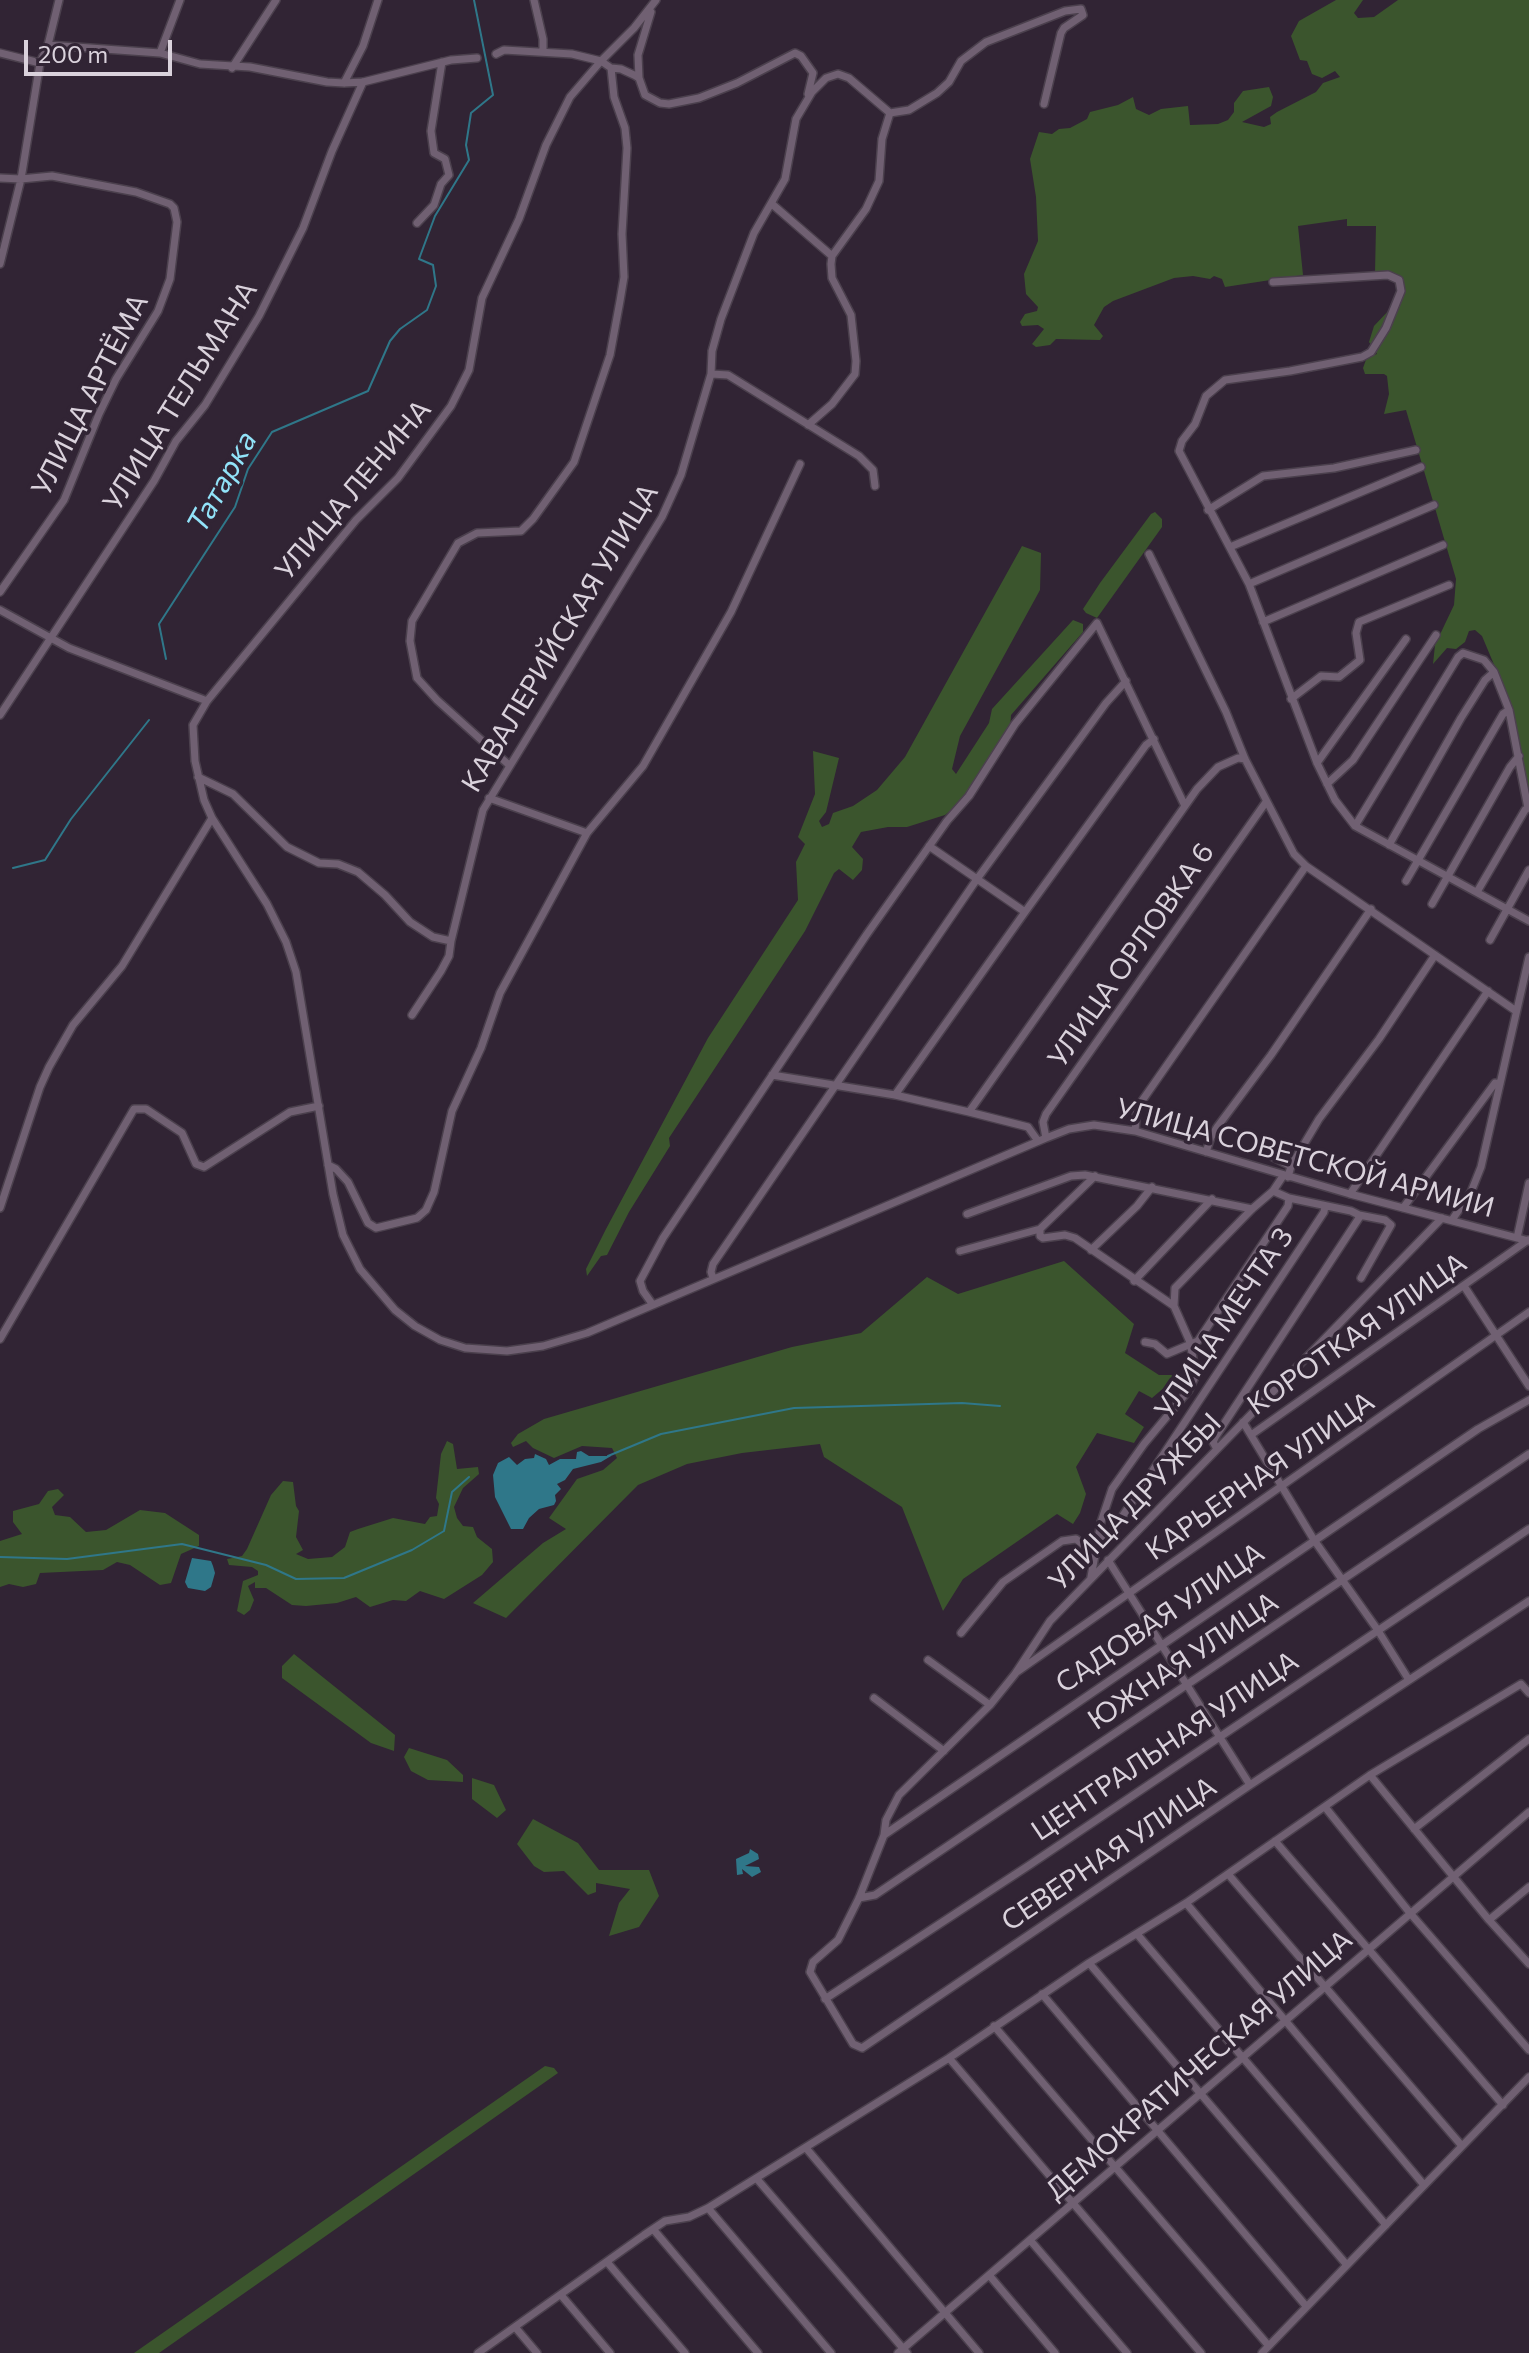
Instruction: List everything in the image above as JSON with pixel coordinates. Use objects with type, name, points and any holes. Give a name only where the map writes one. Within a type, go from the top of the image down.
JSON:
[{"type":"street","points":[[0,264],[21,179],[40,63],[48,45],[59,0]]},
{"type":"street","points":[[160,53],[180,0]]},
{"type":"street","points":[[232,68],[276,0]]},
{"type":"street","points":[[344,83],[363,46],[378,0]]},
{"type":"street","points":[[534,0],[543,52]]},
{"type":"street","points":[[654,3],[638,55],[641,91],[651,99],[669,104],[680,103],[737,83],[795,53],[801,56],[813,73],[804,104]]},
{"type":"street","name":"УЛИЦА ЛЕНИНА","points":[[328,1165],[296,972],[286,942],[252,878],[212,818],[204,800],[198,777],[193,725],[207,701],[356,520],[398,478],[451,406],[469,370],[482,298],[519,219],[546,145],[570,97],[654,3]]},
{"type":"street","points":[[808,425],[832,404],[855,374],[851,315],[832,278],[832,256],[866,209],[879,181],[882,139],[890,113],[909,110],[937,93],[949,82],[961,61],[986,42],[1078,8],[1084,12],[1081,18],[1061,33],[1044,104]]},
{"type":"street","points":[[48,45],[160,53],[200,64],[250,67],[344,83],[363,82],[442,62],[477,58]]},
{"type":"street","points":[[496,54],[504,50],[572,54],[601,61],[639,78]]},
{"type":"street","points":[[0,53],[40,63]]},
{"type":"street","points":[[417,223],[434,205],[441,184],[449,175],[445,159],[434,153],[431,131],[442,62]]},
{"type":"street","points":[[509,765],[422,685],[417,678],[410,631],[415,615],[458,543],[477,533],[521,531],[574,462],[610,355],[624,277],[622,234],[627,148],[625,128],[614,97],[611,68]]},
{"type":"street","name":"КАВАЛЕРИЙСКАЯ УЛИЦА","points":[[412,1015],[449,956],[478,821],[489,798],[662,517],[681,475],[711,374],[712,351],[721,319],[754,233],[785,179],[796,119],[822,81],[838,74],[849,78],[890,113]]},
{"type":"street","name":"УЛИЦА ТЕЛЬМАНА","points":[[0,715],[146,493],[176,441],[205,405],[259,316],[303,228],[332,151],[363,82]]},
{"type":"street","name":"УЛИЦА АРТЁМА","points":[[0,592],[64,500],[116,379],[164,300],[170,279],[177,222],[170,204],[136,192],[64,177],[21,179]]},
{"type":"street","points":[[0,178],[21,179]]},
{"type":"street","points":[[772,204],[832,256]]},
{"type":"street","points":[[1273,282],[1388,275],[1399,280],[1401,291],[1386,328],[1371,352],[1362,357],[1290,371],[1225,380],[1206,396],[1195,424],[1182,441],[1179,451],[1249,584],[1317,763],[1355,826],[1529,921]]},
{"type":"street","points":[[711,374],[728,375],[859,456],[873,470],[875,486]]},
{"type":"street","points":[[1208,510],[1263,476],[1334,468],[1416,450]]},
{"type":"street","points":[[328,1165],[348,1182],[368,1223],[376,1228],[423,1214],[434,1192],[452,1111],[481,1048],[500,993],[587,833],[643,766],[731,612],[800,464]]},
{"type":"street","points":[[1230,547],[1421,467]]},
{"type":"street","points":[[1249,584],[1434,505]]},
{"type":"street","points":[[1263,622],[1443,545]]},
{"type":"street","points":[[1149,554],[1287,845],[1306,866],[1516,1011]]},
{"type":"street","points":[[1291,699],[1321,676],[1339,677],[1360,660],[1356,633],[1359,622],[1449,585]]},
{"type":"street","points":[[0,610],[50,640],[207,701]]},
{"type":"street","points":[[653,1305],[643,1291],[640,1281],[642,1274],[772,1075],[929,846],[969,796],[1015,724],[1097,623],[1185,806]]},
{"type":"street","points":[[1327,784],[1353,760],[1436,635]]},
{"type":"street","points":[[1317,763],[1406,639]]},
{"type":"street","points":[[1355,826],[1458,657],[1463,653],[1484,660],[1494,672],[1509,710],[1528,808],[1477,892]]},
{"type":"street","points":[[1389,845],[1461,718],[1485,680],[1494,672]]},
{"type":"street","points":[[713,1278],[713,1264],[977,879],[1106,703],[1126,681]]},
{"type":"street","points":[[1406,881],[1503,714],[1509,710]]},
{"type":"street","points":[[895,1095],[1146,745],[1154,739]]},
{"type":"street","points":[[1432,904],[1519,756]]},
{"type":"street","points":[[969,1112],[1205,779],[1218,767],[1238,758],[1245,759]]},
{"type":"street","points":[[198,777],[233,794],[247,805],[287,847],[319,863],[338,864],[358,872],[410,922],[433,937],[451,941]]},
{"type":"street","points":[[489,798],[587,833]]},
{"type":"street","name":"УЛИЦА ОРЛОВКА 6","points":[[1043,1122],[1133,988],[1266,802]]},
{"type":"street","points":[[0,1208],[49,1067],[82,1012],[122,966],[212,818]]},
{"type":"street","points":[[929,846],[1025,912]]},
{"type":"street","points":[[1135,1131],[1137,1108],[1306,866]]},
{"type":"street","points":[[1490,940],[1529,870]]},
{"type":"street","points":[[1206,1152],[1218,1126],[1271,1055],[1371,909]]},
{"type":"street","points":[[1091,1577],[1106,1505],[1121,1473],[1193,1383],[1196,1375],[1190,1342],[1174,1306],[1175,1288],[1285,1176],[1319,1119],[1379,1039],[1435,955]]},
{"type":"street","points":[[1452,1220],[1471,1192],[1481,1167],[1529,957]]},
{"type":"street","points":[[1350,1194],[1488,991]]},
{"type":"street","points":[[772,1075],[895,1095],[969,1112],[1028,1127],[1042,1139]]},
{"type":"street","points":[[1403,1208],[1495,1083],[1500,1084]]},
{"type":"street","points":[[0,1339],[134,1109],[146,1109],[182,1133],[196,1164],[204,1167],[290,1112],[319,1106]]},
{"type":"street","points":[[1028,1127],[1043,1122],[1042,1139]]},
{"type":"street","name":"УЛИЦА СОВЕТСКОЙ АРМИИ","points":[[328,1165],[343,1235],[360,1269],[395,1310],[440,1340],[465,1348],[507,1351],[543,1346],[587,1333],[1042,1139],[1069,1129],[1094,1125],[1135,1131],[1350,1194],[1529,1240]]},
{"type":"street","points":[[1265,1153],[1291,1166]]},
{"type":"street","points":[[967,1214],[1071,1176],[1095,1176],[1252,1209]]},
{"type":"street","points":[[960,1251],[1040,1229],[1095,1176]]},
{"type":"street","points":[[1517,1238],[1529,1183]]},
{"type":"street","points":[[1091,1250],[1137,1206],[1152,1187]]},
{"type":"street","points":[[1273,1191],[1289,1198],[1385,1220],[1391,1225],[1361,1278]]},
{"type":"street","points":[[1145,1342],[1155,1344],[1167,1354],[1198,1341],[1288,1206],[1289,1198]]},
{"type":"street","points":[[1134,1281],[1212,1199]]},
{"type":"street","name":"УЛИЦА МЕЧТА 3","points":[[1099,1540],[1110,1535],[1325,1206]]},
{"type":"street","points":[[1217,1449],[1213,1442],[1216,1436],[1358,1222],[1359,1215]]},
{"type":"street","name":"УЛИЦА ДРУЖБЫ","points":[[884,1835],[886,1820],[899,1795],[990,1705],[1050,1621],[1442,1218]]},
{"type":"street","points":[[1040,1229],[1043,1238],[1069,1235],[1174,1306]]},
{"type":"street","name":"КОРОТКАЯ УЛИЦА","points":[[1251,1435],[1529,1240]]},
{"type":"street","points":[[1464,1286],[1529,1386]]},
{"type":"street","name":"КАРЬЕРНАЯ УЛИЦА","points":[[1015,1674],[1529,1312]]},
{"type":"street","name":"САДОВАЯ УЛИЦА","points":[[884,1835],[1478,1429],[1529,1400]]},
{"type":"street","points":[[1243,1422],[1314,1540],[1409,1680]]},
{"type":"street","name":"ЮЖНАЯ УЛИЦА","points":[[859,1898],[875,1895],[1529,1454]]},
{"type":"street","name":"ЦЕНТРАЛЬНАЯ УЛИЦА","points":[[825,1999],[1529,1529]]},
{"type":"street","points":[[961,1633],[1003,1582],[1062,1541],[1076,1539],[1091,1551],[1096,1550]]},
{"type":"street","points":[[1108,1560],[1250,1785]]},
{"type":"street","name":"СЕВЕРНАЯ УЛИЦА","points":[[859,1898],[838,1940],[809,1966],[853,2044],[862,2048],[1250,1785],[1529,1601]]},
{"type":"street","points":[[928,1660],[990,1705]]},
{"type":"street","points":[[478,2353],[665,2221],[689,2217],[708,2208],[949,2058],[1089,1963],[1186,1903],[1370,1775],[1521,1684],[1529,1693]]},
{"type":"street","points":[[874,1698],[944,1751]]},
{"type":"street","points":[[1414,1829],[1529,1739]]},
{"type":"street","points":[[1370,1775],[1489,1920],[1528,1961]]},
{"type":"street","points":[[1325,1807],[1410,1913],[1529,2050]]},
{"type":"street","name":"ДЕМОКРАТИЧЕСКАЯ УЛИЦА","points":[[903,2352],[1529,1812]]},
{"type":"street","points":[[859,1898],[884,1835]]},
{"type":"street","points":[[1275,1841],[1503,2105]]},
{"type":"street","points":[[1228,1874],[1462,2146]]},
{"type":"street","points":[[1489,1920],[1529,1887]]},
{"type":"street","points":[[1186,1903],[1424,2185]]},
{"type":"street","points":[[1137,1934],[1386,2225]]},
{"type":"street","points":[[1089,1963],[1346,2264]]},
{"type":"street","points":[[1042,1994],[1306,2306]]},
{"type":"street","points":[[994,2026],[1268,2345]]},
{"type":"street","points":[[949,2058],[1201,2353]]},
{"type":"street","points":[[1262,2353],[1529,2077]]},
{"type":"street","points":[[806,2148],[979,2353]]},
{"type":"street","points":[[757,2179],[903,2352]]},
{"type":"street","points":[[708,2208],[831,2353]]},
{"type":"street","points":[[653,2229],[758,2353]]},
{"type":"street","points":[[1030,2240],[1127,2353]]},
{"type":"street","points":[[607,2262],[685,2353]]},
{"type":"street","points":[[989,2275],[1055,2353]]},
{"type":"street","points":[[561,2295],[610,2353]]},
{"type":"street","points":[[515,2327],[537,2353]]},
{"type":"green space","points":[[1336,0],[1363,0],[1354,13],[1358,18],[1374,17],[1398,0],[1529,0],[1529,800],[1520,791],[1521,758],[1511,705],[1482,636],[1475,630],[1469,631],[1465,642],[1456,649],[1447,648],[1433,664],[1435,645],[1454,605],[1456,579],[1406,410],[1384,414],[1389,394],[1387,376],[1365,374],[1363,368],[1367,357],[1377,354],[1369,342],[1374,326],[1391,308],[1403,282],[1375,273],[1376,226],[1347,226],[1347,219],[1298,226],[1303,275],[1225,287],[1222,279],[1214,276],[1210,279],[1193,276],[1174,278],[1113,301],[1104,307],[1094,325],[1103,336],[1100,340],[1056,339],[1050,345],[1036,347],[1032,344],[1044,329],[1038,325],[1022,326],[1020,322],[1025,314],[1037,311],[1038,307],[1026,294],[1024,274],[1038,241],[1030,159],[1039,132],[1052,134],[1059,129],[1070,128],[1087,119],[1090,112],[1118,105],[1133,97],[1136,109],[1149,115],[1161,109],[1188,106],[1190,125],[1218,124],[1228,120],[1234,112],[1234,103],[1243,91],[1269,87],[1273,97],[1271,106],[1242,122],[1264,127],[1271,124],[1270,117],[1277,112],[1316,92],[1323,83],[1340,77],[1335,71],[1322,78],[1312,74],[1307,61],[1300,60],[1291,36],[1299,21]]},
{"type":"green space","points":[[1155,512],[1162,519],[1162,527],[1097,618],[1086,613],[1083,609],[1100,583]]},
{"type":"green space","points":[[1022,546],[1041,553],[1040,590],[960,736],[952,769],[956,774],[989,723],[992,709],[1073,620],[1083,624],[1083,632],[1011,715],[1010,729],[959,804],[945,815],[907,827],[861,832],[852,847],[863,859],[862,870],[853,880],[839,869],[834,873],[805,931],[669,1138],[670,1146],[629,1212],[607,1255],[601,1256],[587,1276],[586,1269],[606,1229],[708,1038],[798,900],[796,862],[805,844],[798,837],[815,794],[813,751],[839,758],[826,812],[819,821],[822,827],[829,824],[833,813],[853,806],[877,790],[905,757]]},
{"type":"green space","points":[[1064,1261],[1134,1324],[1125,1353],[1159,1375],[1179,1375],[1152,1398],[1139,1391],[1125,1414],[1144,1427],[1134,1443],[1097,1433],[1076,1467],[1086,1494],[1073,1524],[1057,1514],[963,1579],[943,1611],[902,1507],[824,1457],[820,1444],[742,1453],[687,1464],[638,1485],[506,1618],[473,1603],[543,1543],[566,1529],[549,1518],[577,1479],[603,1470],[617,1458],[612,1448],[582,1446],[554,1458],[526,1441],[513,1447],[511,1443],[518,1434],[544,1419],[792,1347],[861,1333],[927,1277],[958,1294]]},
{"type":"green space","points":[[447,1441],[453,1444],[457,1469],[478,1467],[479,1474],[463,1488],[454,1507],[463,1526],[473,1527],[477,1537],[492,1549],[493,1562],[482,1575],[444,1599],[420,1591],[406,1601],[393,1600],[370,1607],[356,1597],[337,1603],[292,1605],[266,1588],[255,1588],[255,1582],[248,1586],[254,1600],[250,1610],[244,1615],[237,1611],[243,1581],[258,1575],[258,1571],[252,1567],[229,1565],[227,1559],[242,1556],[271,1495],[283,1481],[293,1482],[299,1511],[296,1537],[303,1550],[296,1554],[308,1559],[332,1557],[345,1547],[350,1532],[393,1518],[425,1524],[430,1517],[437,1516],[441,1454]]},
{"type":"green space","points":[[58,1489],[64,1495],[52,1507],[55,1515],[70,1517],[86,1532],[106,1530],[140,1510],[165,1513],[199,1535],[199,1546],[181,1554],[171,1583],[160,1585],[130,1565],[117,1562],[103,1570],[40,1573],[36,1584],[0,1587],[0,1541],[22,1534],[13,1522],[13,1511],[39,1504],[48,1491]]},
{"type":"green space","points":[[294,1654],[395,1735],[394,1751],[371,1743],[282,1678],[282,1666]]},
{"type":"green space","points":[[409,1748],[447,1760],[463,1775],[463,1782],[428,1780],[411,1771],[404,1757]]},
{"type":"green space","points":[[472,1778],[494,1785],[506,1810],[497,1818],[472,1799]]},
{"type":"green space","points":[[533,1819],[578,1843],[599,1870],[649,1870],[659,1896],[639,1927],[609,1936],[619,1903],[630,1889],[596,1883],[596,1892],[588,1895],[564,1871],[544,1872],[534,1866],[517,1844]]},
{"type":"green space","points":[[545,2066],[554,2068],[558,2073],[159,2353],[134,2353]]},
{"type":"water","points":[[577,1452],[589,1456],[611,1456],[601,1462],[573,1469],[565,1480],[557,1484],[561,1489],[555,1495],[554,1505],[539,1509],[523,1529],[511,1529],[495,1497],[493,1475],[498,1463],[509,1457],[517,1465],[525,1459],[534,1458],[535,1454],[546,1459],[549,1465],[560,1459],[576,1459]]},
{"type":"water","points":[[192,1558],[211,1561],[213,1566],[215,1573],[211,1587],[205,1591],[188,1588],[185,1582]]},
{"type":"water","points":[[750,1849],[758,1854],[759,1859],[745,1866],[759,1867],[761,1872],[752,1877],[742,1869],[743,1874],[737,1875],[736,1859],[749,1853]]},
{"type":"waterway","name":"Татарка","points":[[166,659],[159,624],[235,507],[248,469],[272,432],[368,391],[390,341],[400,329],[427,310],[436,286],[433,265],[419,259],[435,216],[469,160],[466,145],[471,113],[493,95],[474,0]]},
{"type":"waterway","name":"Татарка","points":[[13,868],[45,860],[71,819],[149,720]]},
{"type":"waterway","points":[[608,1456],[661,1434],[794,1408],[962,1403],[1000,1406]]},
{"type":"waterway","points":[[0,1557],[67,1559],[182,1544],[266,1565],[296,1579],[344,1578],[412,1550],[444,1531],[452,1492],[469,1477]]}]
